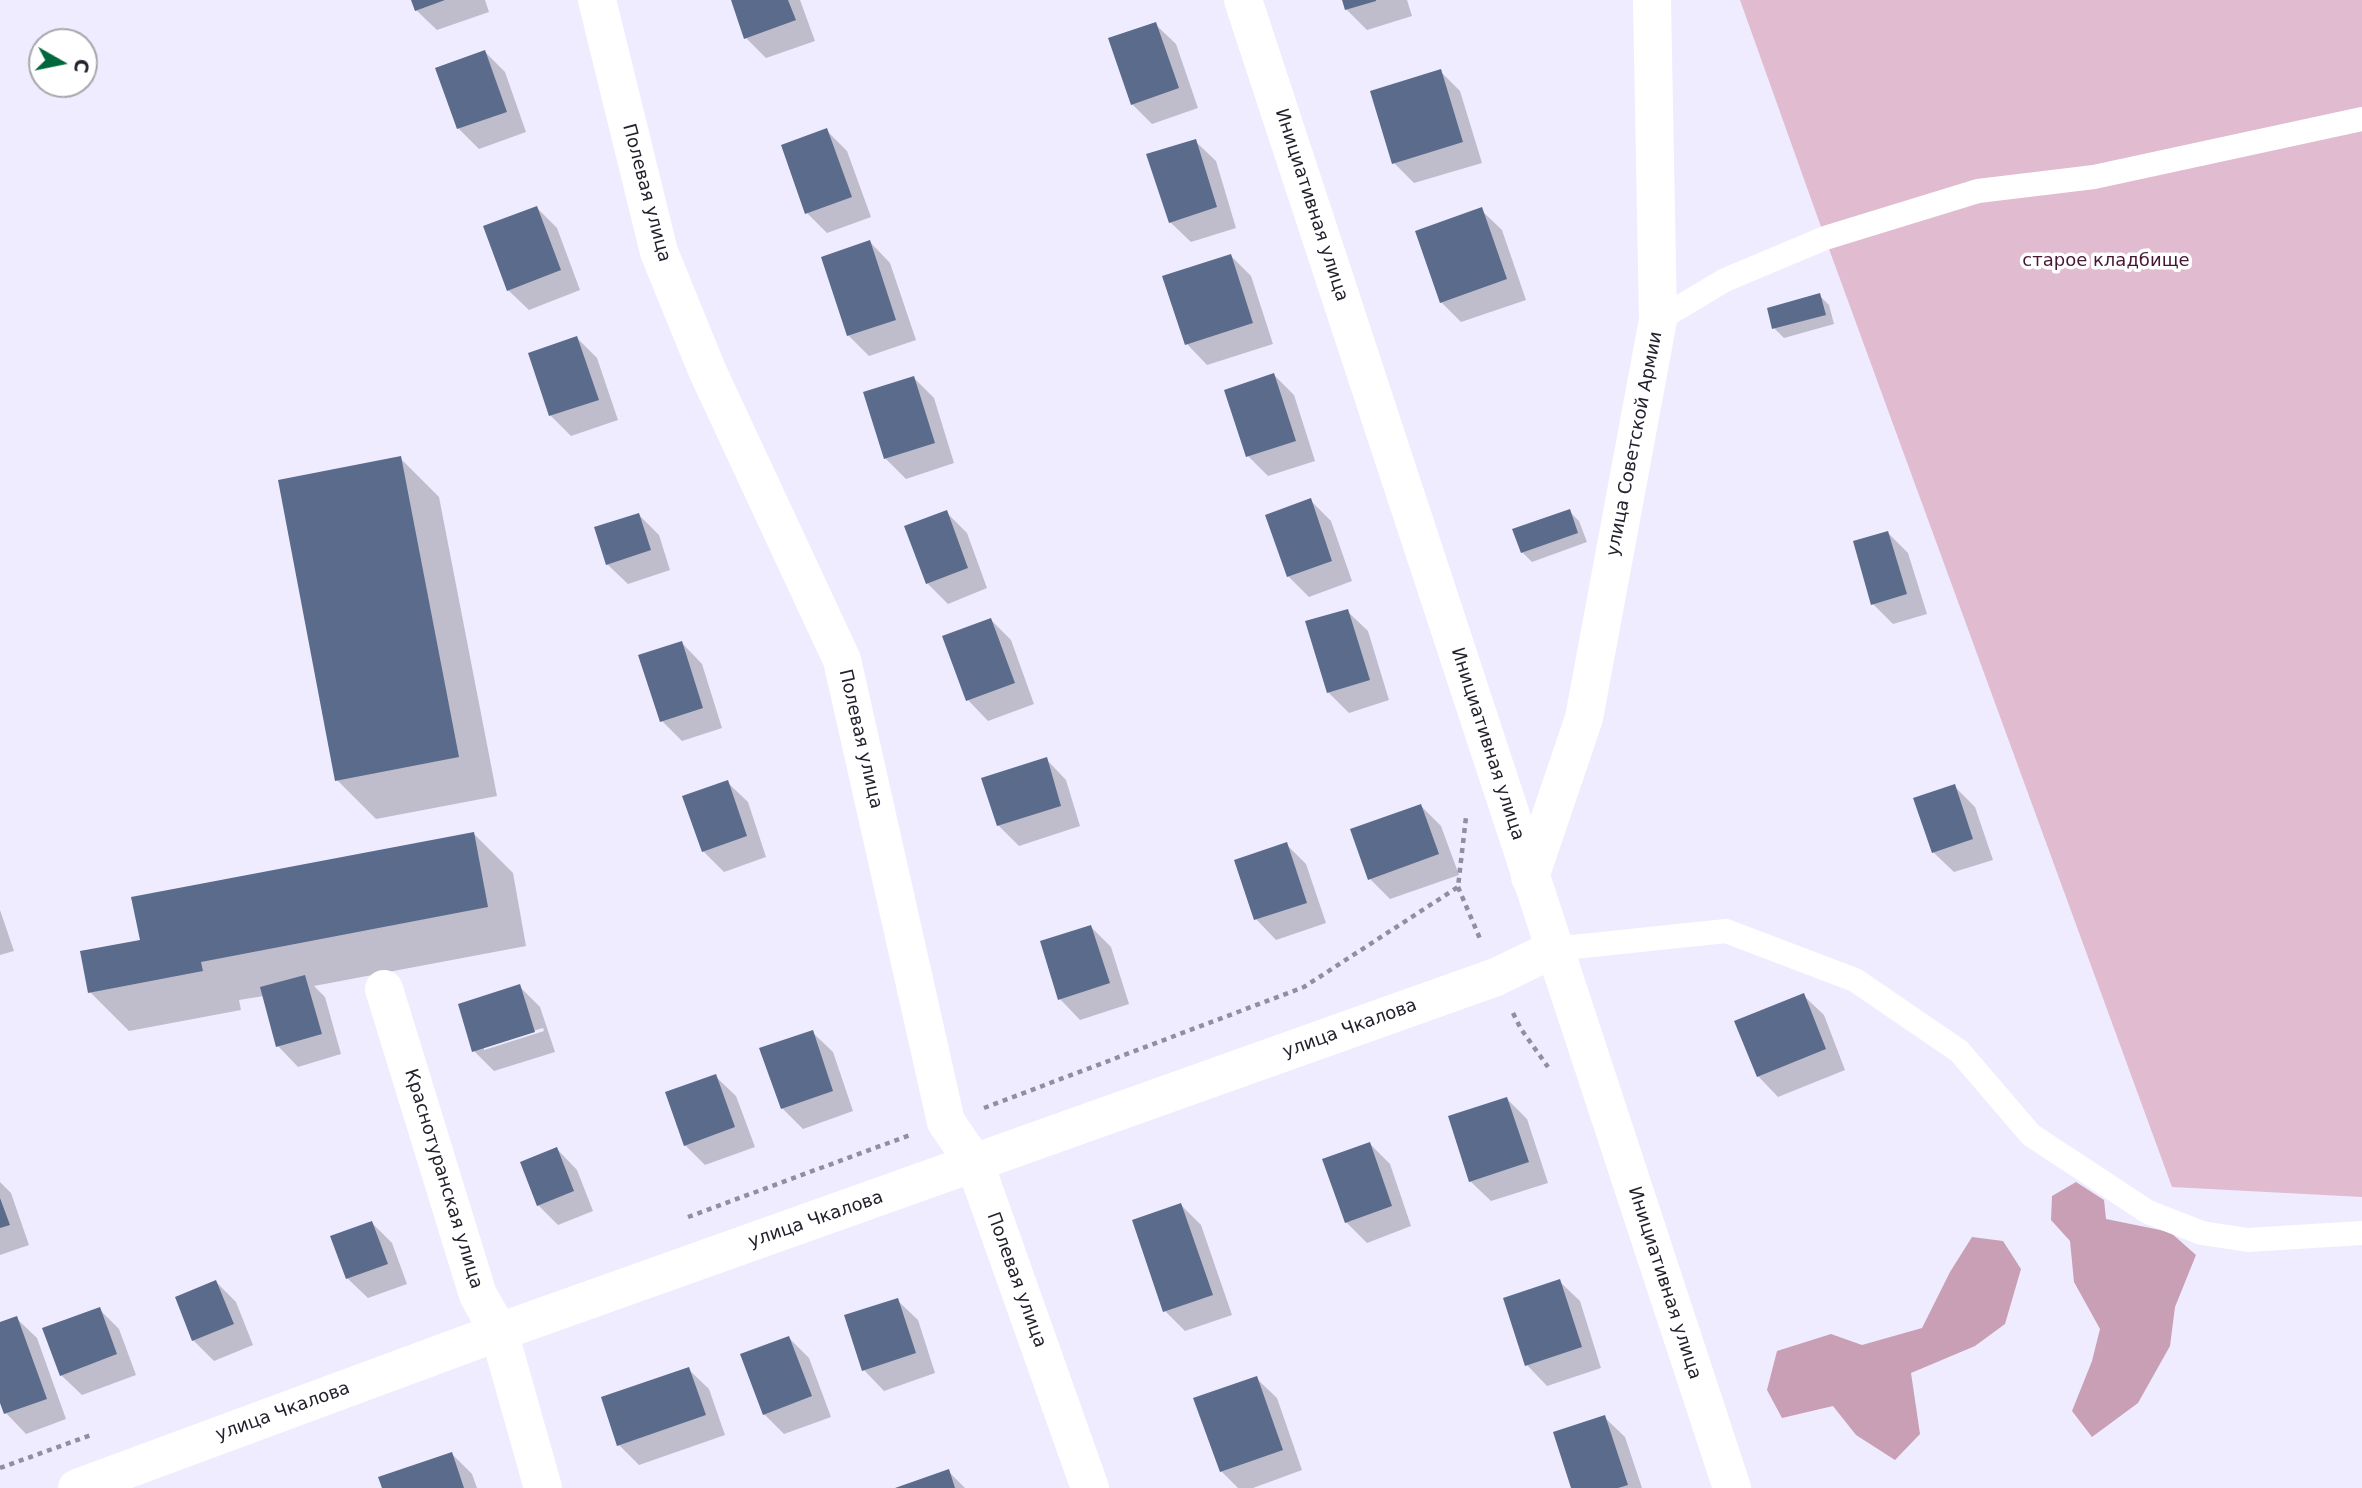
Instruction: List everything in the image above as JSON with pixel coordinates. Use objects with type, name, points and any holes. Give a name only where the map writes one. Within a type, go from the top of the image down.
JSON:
[{"type":"street","name":"Полевая улица","points":[[597,0],[659,252],[707,370],[842,660],[946,1122],[975,1164],[1090,1488]]},
{"type":"street","name":"Инициативная улица","points":[[1243,0],[1732,1488]]},
{"type":"street","name":"улица Советской Армии","points":[[1530,877],[1584,718],[1658,320],[1652,0]]},
{"type":"street","name":"улица Чкалова","points":[[77,1488],[499,1332],[1496,977],[1554,949]]},
{"type":"street","name":"Краснотуранская улица","points":[[384,989],[478,1295],[499,1332],[543,1488]]},
{"type":"lane","points":[[1658,320],[1725,279],[1825,237],[1978,191],[2094,177],[2362,119]]},
{"type":"lane","points":[[1554,949],[1726,931],[1855,980],[1959,1051],[2031,1135],[2148,1212],[2202,1233],[2248,1240],[2362,1233]]},
{"type":"path","points":[[1466,810],[1458,887],[1521,1029],[1553,1075]]},
{"type":"path","points":[[686,1218],[1304,987],[1458,887]]},
{"type":"path","points":[[0,1468],[100,1432]]},
{"type":"green space","name":"старое кладбище","points":[[1740,0],[2362,0],[2362,1197],[2172,1187]]},
{"type":"shaded area","points":[[2076,1182],[2104,1200],[2106,1219],[2170,1232],[2196,1255],[2175,1307],[2170,1346],[2138,1403],[2092,1437],[2072,1411],[2092,1361],[2100,1329],[2074,1282],[2070,1241],[2051,1220],[2052,1196]]},
{"type":"shaded area","points":[[1972,1237],[2003,1241],[2021,1269],[2005,1324],[1975,1346],[1911,1373],[1920,1434],[1895,1460],[1856,1435],[1833,1406],[1782,1418],[1767,1390],[1777,1351],[1831,1334],[1862,1345],[1922,1328],[1950,1272]]},
{"type":"building","points":[[411,0],[445,0],[415,11]]},
{"type":"building","points":[[731,0],[788,0],[796,20],[744,39]]},
{"type":"building","points":[[1342,0],[1376,0],[1376,1],[1345,10]]},
{"type":"building","points":[[1156,22],[1179,88],[1131,105],[1108,38]]},
{"type":"building","points":[[485,50],[507,112],[457,129],[435,68]]},
{"type":"building","points":[[1441,69],[1463,142],[1392,164],[1370,91]]},
{"type":"building","points":[[827,128],[852,197],[805,214],[781,145]]},
{"type":"building","points":[[1196,139],[1217,207],[1169,223],[1146,154]]},
{"type":"building","points":[[537,206],[561,270],[507,291],[483,226]]},
{"type":"building","points":[[1482,207],[1507,279],[1440,303],[1415,231]]},
{"type":"building","points":[[870,240],[896,320],[847,336],[821,257]]},
{"type":"building","points":[[1231,254],[1253,323],[1185,345],[1162,276]]},
{"type":"building","points":[[1820,293],[1826,315],[1772,329],[1767,308]]},
{"type":"building","points":[[577,336],[599,400],[549,416],[528,353]]},
{"type":"building","points":[[1274,373],[1296,441],[1246,457],[1224,390]]},
{"type":"building","points":[[914,376],[935,443],[884,459],[863,392]]},
{"type":"building","points":[[401,456],[459,757],[335,781],[278,480]]},
{"type":"building","points":[[1311,498],[1332,561],[1287,577],[1265,515]]},
{"type":"building","points":[[1570,509],[1578,533],[1521,553],[1512,529]]},
{"type":"building","points":[[947,510],[968,568],[926,584],[904,526]]},
{"type":"building","points":[[639,513],[651,550],[606,565],[594,527]]},
{"type":"building","points":[[1888,531],[1907,594],[1871,605],[1853,541]]},
{"type":"building","points":[[1348,609],[1370,680],[1327,693],[1305,621]]},
{"type":"building","points":[[991,618],[1015,683],[966,701],[942,636]]},
{"type":"building","points":[[682,641],[703,708],[660,722],[638,655]]},
{"type":"building","points":[[1047,757],[1061,806],[997,826],[981,778]]},
{"type":"building","points":[[728,780],[747,836],[702,852],[682,796]]},
{"type":"building","points":[[1955,784],[1973,839],[1932,853],[1913,798]]},
{"type":"building","points":[[1421,804],[1439,854],[1368,880],[1350,829]]},
{"type":"building","points":[[474,832],[488,907],[201,962],[203,971],[88,993],[80,951],[140,940],[131,897]]},
{"type":"building","points":[[1287,842],[1307,903],[1254,920],[1234,860]]},
{"type":"building","points":[[1091,925],[1110,983],[1058,1000],[1040,941]]},
{"type":"building","points":[[305,975],[322,1034],[276,1047],[260,987]]},
{"type":"building","points":[[520,984],[535,1032],[472,1052],[458,1004]]},
{"type":"building","points":[[1804,993],[1826,1049],[1757,1077],[1734,1021]]},
{"type":"building","points":[[813,1030],[833,1091],[781,1109],[759,1048]]},
{"type":"building","points":[[716,1074],[735,1127],[684,1146],[665,1092]]},
{"type":"building","points":[[1507,1097],[1529,1162],[1469,1182],[1448,1116]]},
{"type":"building","points":[[1370,1142],[1392,1206],[1345,1223],[1322,1159]]},
{"type":"building","points":[[557,1147],[574,1191],[537,1206],[520,1162]]},
{"type":"building","points":[[0,1198],[10,1225],[0,1228]]},
{"type":"building","points":[[1181,1203],[1213,1295],[1163,1312],[1132,1220]]},
{"type":"building","points":[[372,1221],[388,1264],[346,1279],[330,1236]]},
{"type":"building","points":[[1560,1279],[1582,1347],[1525,1366],[1503,1298]]},
{"type":"building","points":[[216,1280],[234,1324],[192,1341],[175,1297]]},
{"type":"building","points":[[898,1298],[916,1353],[862,1371],[844,1315]]},
{"type":"building","points":[[100,1307],[117,1354],[60,1376],[42,1328]]},
{"type":"building","points":[[17,1316],[47,1399],[4,1414],[0,1403],[0,1322]]},
{"type":"building","points":[[789,1336],[812,1396],[763,1415],[740,1354]]},
{"type":"building","points":[[689,1367],[706,1415],[617,1446],[601,1397]]},
{"type":"building","points":[[1257,1376],[1283,1450],[1220,1472],[1193,1398]]},
{"type":"building","points":[[1605,1415],[1628,1485],[1618,1488],[1571,1488],[1553,1432]]},
{"type":"building","points":[[452,1452],[464,1488],[382,1488],[378,1477]]},
{"type":"building","points":[[949,1469],[955,1488],[895,1488]]}]
